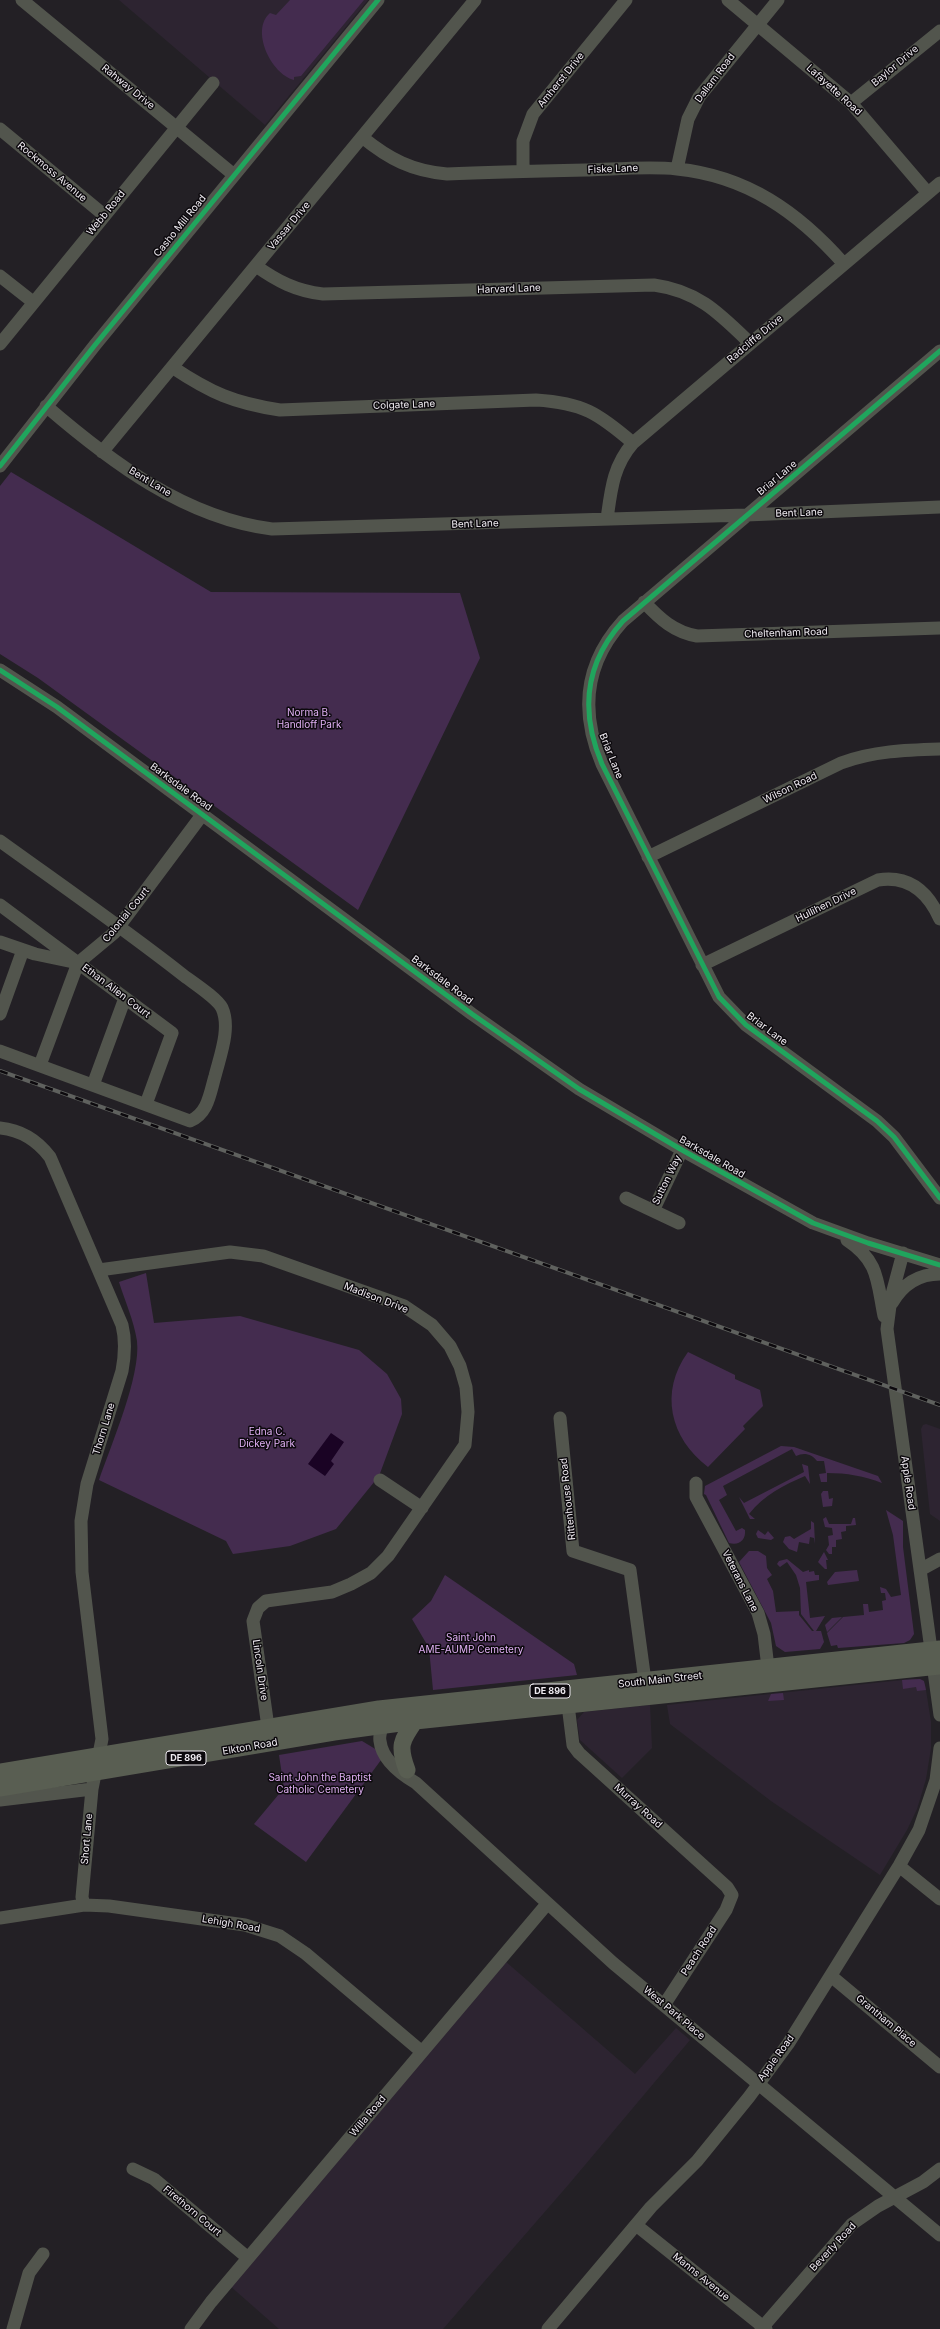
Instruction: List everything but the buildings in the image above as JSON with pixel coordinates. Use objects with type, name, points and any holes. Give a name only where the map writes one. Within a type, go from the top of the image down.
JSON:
[{"type":"main road","name":"South Main Street","points":[[380,1717],[936,1658]]},
{"type":"main road","name":"South Main Street","points":[[380,1717],[415,1721],[630,1698],[666,1679],[769,1676]]},
{"type":"main road","name":"Elkton Road","points":[[0,1772],[268,1727],[380,1717]]},
{"type":"main road","name":"Elkton Road","points":[[0,1788],[94,1781],[380,1717]]},
{"type":"main road","points":[[411,1776],[401,1754],[401,1746],[415,1721]]},
{"type":"street","name":"Rahway Drive","points":[[22,0],[234,175]]},
{"type":"street","name":"Casho Mill Road","points":[[0,466],[46,406],[378,0]]},
{"type":"street","name":"Vassar Drive","points":[[102,452],[475,0]]},
{"type":"street","name":"Amherst Drive","points":[[522,172],[524,136],[533,114],[626,0]]},
{"type":"street","name":"Lafayette Road","points":[[728,0],[851,103],[928,193]]},
{"type":"street","name":"Dallam Road","points":[[676,169],[688,119],[699,98],[778,0]]},
{"type":"street","name":"Baylor Drive","points":[[851,103],[940,31]]},
{"type":"street","name":"Webb Road","points":[[0,344],[213,83]]},
{"type":"street","name":"Rockmoss Avenue","points":[[0,129],[104,215]]},
{"type":"street","name":"Fiske Lane","points":[[362,137],[394,160],[431,172],[676,169],[716,176],[762,195],[805,224],[844,264]]},
{"type":"street","name":"Radcliffe Drive","points":[[607,519],[614,474],[625,453],[633,443],[940,182]]},
{"type":"street","name":"Harvard Lane","points":[[256,266],[284,285],[302,291],[323,294],[654,285],[666,286],[703,301],[716,310],[750,343]]},
{"type":"street","points":[[0,276],[33,302]]},
{"type":"street","name":"Briar Lane","points":[[940,351],[623,621],[604,645],[590,685],[588,716],[594,745],[602,764],[718,997],[735,1016],[877,1121],[894,1137],[940,1198]]},
{"type":"street","name":"Colgate Lane","points":[[172,367],[204,388],[230,400],[251,406],[280,410],[536,400],[563,401],[589,409],[633,443]]},
{"type":"street","name":"Bent Lane","points":[[46,406],[102,452],[200,511],[223,520],[255,527],[306,530],[940,507]]},
{"type":"street","name":"Cheltenham Road","points":[[644,602],[671,627],[683,634],[697,636],[940,628]]},
{"type":"street","name":"Barksdale Road","points":[[0,670],[42,696],[533,1058],[609,1108],[780,1206],[824,1228],[940,1265]]},
{"type":"street","name":"Wilson Road","points":[[648,857],[856,757],[891,751],[940,749]]},
{"type":"street","name":"Colonial Court","points":[[78,963],[104,944],[119,927],[202,814]]},
{"type":"street","points":[[0,841],[119,927],[203,991],[221,1006],[225,1018],[224,1043],[206,1106],[199,1118],[190,1121],[0,1050]]},
{"type":"street","name":"Hullihen Drive","points":[[702,966],[878,880],[897,879],[916,887],[932,902],[940,919]]},
{"type":"street","name":"Ethan Allen Court","points":[[0,905],[172,1033],[146,1104]]},
{"type":"street","points":[[0,942],[23,950],[78,963],[40,1065]]},
{"type":"street","points":[[0,1014],[23,950]]},
{"type":"street","points":[[93,1085],[126,998]]},
{"type":"street","name":"Thorn Lane","points":[[0,1128],[21,1132],[43,1148],[50,1157],[122,1325],[126,1354],[87,1484],[81,1521],[82,1572],[102,1739],[94,1781]]},
{"type":"street","name":"Sutton Way","points":[[653,1211],[682,1150]]},
{"type":"street","name":"Sutton Way","points":[[626,1198],[679,1223]]},
{"type":"street","points":[[824,1228],[860,1248],[875,1268],[887,1329]]},
{"type":"street","name":"Madison Drive","points":[[99,1270],[230,1252],[247,1252],[263,1256],[404,1306],[426,1321],[450,1346],[460,1366],[466,1387],[468,1412],[465,1445],[388,1556],[371,1573],[351,1584],[332,1592],[266,1601],[255,1612]]},
{"type":"street","name":"Apple Road","points":[[903,1253],[889,1307],[887,1329],[920,1570],[936,1658],[940,1715]]},
{"type":"street","points":[[889,1307],[908,1282],[930,1274],[940,1274]]},
{"type":"street","name":"Rittenhouse Road","points":[[560,1418],[573,1552],[630,1570],[649,1689]]},
{"type":"street","points":[[380,1480],[422,1508]]},
{"type":"street","name":"Veterans Lane","points":[[696,1483],[696,1498],[758,1613],[764,1634],[769,1676]]},
{"type":"street","points":[[920,1570],[940,1559]]},
{"type":"street","name":"Lincoln Drive","points":[[255,1612],[253,1621],[268,1727]]},
{"type":"street","name":"Murray Road","points":[[568,1705],[573,1745],[579,1753],[728,1887],[732,1895]]},
{"type":"street","name":"West Park Place","points":[[380,1717],[395,1755],[411,1776],[547,1904],[664,2005],[940,2235]]},
{"type":"street","name":"Apple Road","points":[[548,2329],[636,2225],[697,2161],[788,2044],[899,1866],[923,1820],[939,1767],[940,1748]]},
{"type":"street","name":"Elkton Road","points":[[0,1800],[94,1781]]},
{"type":"street","name":"Short Lane","points":[[84,1905],[82,1897],[94,1781]]},
{"type":"street","points":[[899,1866],[940,1898]]},
{"type":"street","name":"Peach Road","points":[[664,2005],[726,1910],[732,1895]]},
{"type":"street","name":"Willa Road","points":[[191,2329],[248,2258],[547,1904]]},
{"type":"street","name":"Lehigh Road","points":[[0,1918],[84,1905],[109,1906],[245,1925],[270,1932],[288,1941],[305,1953],[422,2052]]},
{"type":"street","name":"Grantham Place","points":[[831,1976],[940,2067]]},
{"type":"street","name":"Firethorn Court","points":[[133,2169],[154,2179],[248,2258]]},
{"type":"street","name":"Beverly Road","points":[[763,2328],[845,2231],[869,2212],[923,2182],[940,2169]]},
{"type":"street","name":"Manns Avenue","points":[[636,2225],[763,2328]]},
{"type":"street","points":[[14,2329],[29,2273],[43,2254]]},
{"type":"shaded area","points":[[119,0],[368,0],[265,125]]},
{"type":"shaded area","points":[[926,1424],[940,1429],[940,1521],[930,1514],[921,1429],[923,1425]]},
{"type":"shaded area","points":[[331,1433],[344,1442],[331,1461],[334,1464],[325,1476],[308,1464]]},
{"type":"shaded area","points":[[920,1679],[925,1684],[931,1722],[931,1748],[926,1779],[917,1809],[907,1830],[880,1875],[771,1801],[670,1724],[667,1705]]},
{"type":"shaded area","points":[[650,1705],[652,1748],[622,1778],[580,1740],[577,1720],[584,1712]]},
{"type":"shaded area","points":[[505,1961],[635,2074],[676,2028],[690,2040],[569,2184],[443,2329],[279,2329],[229,2285]]},
{"type":"green space","points":[[290,0],[364,0],[301,76],[294,77],[294,80],[286,76],[271,61],[266,51],[262,30],[264,21],[270,13],[276,15]]},
{"type":"green space","name":"Norma B. Handloff Park","points":[[11,472],[211,592],[460,593],[480,658],[358,910],[38,678],[0,654],[0,486]]},
{"type":"green space","name":"Edna C. Dickey Park","points":[[146,1273],[154,1323],[240,1316],[359,1350],[387,1374],[401,1399],[402,1414],[379,1476],[336,1529],[290,1546],[233,1554],[226,1541],[99,1480],[130,1391],[137,1356],[136,1334],[119,1282]]},
{"type":"green space","points":[[688,1352],[735,1375],[735,1379],[760,1390],[763,1406],[743,1426],[745,1429],[708,1467],[695,1455],[685,1442],[677,1428],[673,1414],[672,1398],[674,1383],[679,1367]]},
{"type":"green space","points":[[781,1446],[794,1447],[878,1476],[882,1483],[855,1475],[827,1473],[827,1482],[821,1482],[819,1474],[826,1473],[824,1461],[817,1461],[808,1454],[796,1456],[792,1449],[723,1486],[727,1495],[719,1500],[736,1531],[742,1528],[745,1530],[744,1537],[739,1543],[729,1543],[706,1495],[704,1494],[705,1486]]},
{"type":"green space","points":[[802,1464],[808,1466],[810,1484],[805,1476],[782,1487],[761,1501],[755,1507],[749,1514],[755,1519],[750,1519],[739,1497],[744,1503],[804,1472]]},
{"type":"green space","points":[[823,1491],[828,1491],[829,1499],[833,1498],[832,1506],[823,1507],[821,1494]]},
{"type":"green space","points":[[886,1510],[903,1521],[903,1547],[914,1634],[910,1640],[904,1643],[838,1648],[837,1645],[831,1646],[827,1633],[843,1617],[864,1615],[863,1604],[868,1604],[869,1612],[883,1610],[882,1601],[886,1600],[885,1593],[881,1593],[880,1587],[886,1589],[891,1597],[901,1595],[893,1535]]},
{"type":"green space","points":[[826,1517],[829,1524],[851,1524],[853,1518],[855,1518],[856,1525],[846,1526],[846,1531],[841,1532],[842,1539],[836,1540],[836,1547],[832,1547],[832,1554],[829,1554],[826,1550],[829,1545],[828,1536],[833,1535],[832,1528],[825,1527],[823,1519]]},
{"type":"green space","points":[[811,1521],[814,1523],[815,1544],[814,1538],[810,1537],[809,1544],[799,1542],[797,1552],[789,1549],[783,1542],[785,1537],[790,1536],[794,1539],[811,1529]]},
{"type":"green space","points":[[758,1530],[765,1535],[768,1531],[774,1538],[771,1540],[758,1538],[756,1534]]},
{"type":"green space","points":[[749,1551],[758,1551],[766,1556],[767,1568],[772,1575],[767,1579],[773,1591],[776,1612],[799,1611],[799,1615],[812,1631],[821,1631],[824,1642],[820,1649],[785,1652],[776,1646],[771,1623],[739,1562]]},
{"type":"green space","points":[[824,1552],[828,1560],[826,1560],[827,1569],[825,1569],[818,1562]]},
{"type":"green space","points":[[787,1559],[803,1572],[809,1570],[809,1572],[814,1571],[815,1575],[819,1575],[819,1580],[806,1582],[810,1618],[825,1616],[816,1631],[814,1631],[801,1614],[800,1588],[796,1575],[787,1562],[780,1567],[777,1564],[779,1561]]},
{"type":"green space","points":[[857,1570],[859,1581],[828,1585],[827,1582],[835,1572]]},
{"type":"green space","name":"Saint John AME-AUMP Cemetery","points":[[445,1575],[574,1664],[577,1675],[433,1690],[429,1648],[412,1619],[431,1601]]},
{"type":"green space","points":[[842,1617],[827,1632],[825,1625],[832,1618]]},
{"type":"green space","points":[[920,1679],[924,1681],[926,1690],[917,1691],[916,1687],[903,1689],[902,1680]]},
{"type":"green space","points":[[783,1693],[784,1700],[768,1701],[771,1694]]},
{"type":"green space","name":"Saint John the Baptist Catholic Cemetery","points":[[362,1741],[377,1750],[381,1760],[306,1862],[254,1824],[284,1788],[279,1755]]},
{"type":"railway","points":[[0,1071],[940,1405]]},
{"type":"cycle path","points":[[0,466],[95,345],[378,0]]},
{"type":"cycle path","points":[[940,351],[623,621],[610,637],[600,654],[593,671],[589,707],[595,745],[602,764],[719,997],[746,1025],[877,1121],[894,1137],[940,1198]]},
{"type":"cycle path","points":[[0,670],[57,707],[472,1014],[579,1089],[682,1150],[813,1223],[868,1243],[940,1265]]}]
